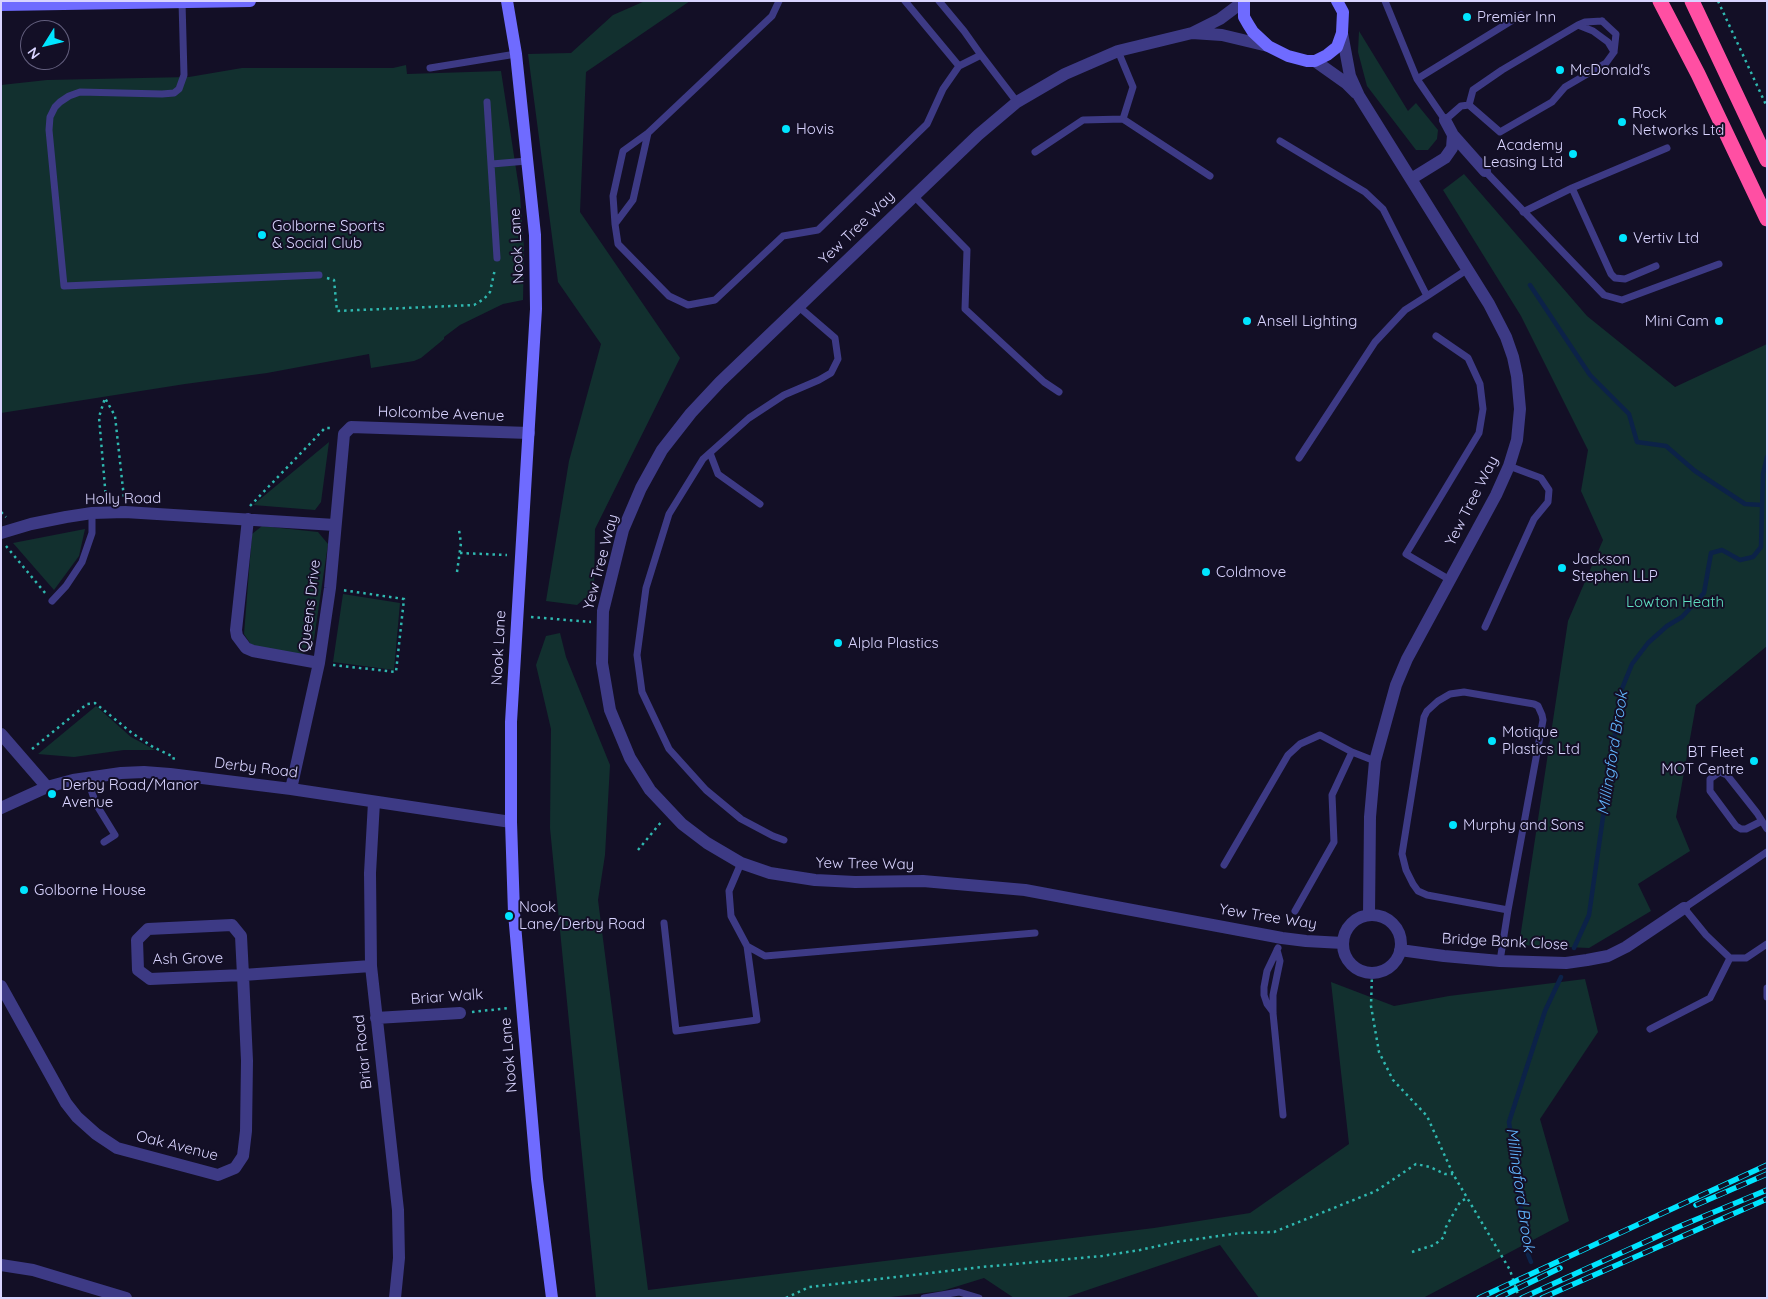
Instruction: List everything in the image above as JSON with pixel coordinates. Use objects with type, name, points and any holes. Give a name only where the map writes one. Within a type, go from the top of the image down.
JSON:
[{"type":"highway","points":[[1660,1],[1698,74],[1767,219]]},
{"type":"highway","points":[[1692,1],[1767,160]]},
{"type":"street","points":[[1,5],[250,1]]},
{"type":"street","name":"Nook Lane","points":[[507,1],[516,54],[535,235],[536,309],[511,722],[511,822],[514,913],[537,1180],[552,1298]]},
{"type":"street","points":[[1244,1],[1244,17],[1253,32],[1268,46],[1288,56],[1307,61],[1316,61],[1337,47],[1342,34],[1344,12],[1337,1]]},
{"type":"street","name":"Yew Tree Way","points":[[1244,1],[1220,19],[1192,33],[1118,51],[1065,74],[1017,102],[978,135],[720,382],[691,413],[662,450],[640,488],[623,530],[610,577],[602,623],[602,663],[610,710],[630,758],[650,790],[670,812],[707,843],[741,863],[770,873],[815,880],[855,882],[923,881],[1025,890],[1279,944],[1343,943]]},
{"type":"street","name":"Yew Tree Way","points":[[1192,33],[1222,35],[1268,46]]},
{"type":"street","name":"Yew Tree Way","points":[[1342,34],[1350,76],[1359,96],[1489,304],[1506,337],[1517,376],[1520,409],[1518,440],[1496,495],[1406,659],[1396,685],[1375,761],[1370,817],[1370,915]]},
{"type":"street","name":"Yew Tree Way","points":[[1316,61],[1359,96]]},
{"type":"street","points":[[1444,120],[1454,135],[1485,171]]},
{"type":"street","points":[[1411,179],[1445,158],[1452,148],[1454,135]]},
{"type":"street","name":"Holcombe Avenue","points":[[351,427],[529,433]]},
{"type":"street","name":"Queens Drive","points":[[291,789],[319,663],[330,588],[344,434],[351,427]]},
{"type":"street","name":"Holly Road","points":[[1,533],[32,524],[107,512],[335,525]]},
{"type":"street","points":[[248,519],[236,630],[237,636],[246,648],[253,651],[319,663]]},
{"type":"street","points":[[1,734],[47,787]]},
{"type":"street","name":"Derby Road","points":[[1,808],[47,787],[87,778],[121,773],[170,774],[291,789],[511,822]]},
{"type":"street","name":"Briar Road","points":[[374,802],[370,873],[371,966],[398,1210],[399,1258],[395,1298]]},
{"type":"street","name":"Bridge Bank Close","points":[[1400,950],[1500,961],[1566,963],[1608,956],[1626,947],[1684,908]]},
{"type":"street","points":[[1370,915],[1387,919],[1394,925],[1401,941],[1397,959],[1382,971],[1372,973],[1355,967],[1349,961],[1343,943],[1348,928],[1354,921],[1370,915]]},
{"type":"street","name":"Ash Grove","points":[[243,974],[241,936],[232,924],[148,929],[137,940],[138,970],[150,979],[243,974],[371,966]]},
{"type":"street","name":"Oak Avenue","points":[[1,986],[66,1103],[77,1117],[96,1134],[117,1148],[218,1176],[235,1168],[243,1156],[246,1131],[248,1070],[243,974]]},
{"type":"street","name":"Briar Walk","points":[[376,1018],[460,1014]]},
{"type":"street","points":[[1,1265],[33,1270],[126,1298]]},
{"type":"lane","points":[[779,1],[772,16],[648,133],[623,150],[613,196],[618,244],[669,296],[688,305],[715,300],[783,236],[818,230],[928,124],[943,89],[959,66],[981,56]]},
{"type":"lane","points":[[905,1],[959,66]]},
{"type":"lane","points":[[939,1],[964,30],[981,56],[1017,102]]},
{"type":"lane","points":[[1385,1],[1417,79],[1444,120],[1461,106],[1469,105],[1500,132],[1552,102],[1565,87],[1606,63],[1614,52],[1616,34],[1602,21],[1585,22],[1578,25],[1473,90],[1469,105]]},
{"type":"lane","points":[[182,2],[184,75],[180,89],[174,93],[162,94],[80,92],[68,96],[60,102],[50,117],[64,286],[319,275]]},
{"type":"lane","points":[[1417,79],[1521,15]]},
{"type":"lane","points":[[1578,25],[1593,31],[1608,42],[1614,52]]},
{"type":"lane","points":[[1118,51],[1133,86],[1123,119]]},
{"type":"lane","points":[[430,68],[516,54]]},
{"type":"lane","points":[[487,102],[497,258]]},
{"type":"lane","points":[[1035,152],[1083,120],[1123,119],[1210,176]]},
{"type":"lane","points":[[615,224],[633,200],[648,133]]},
{"type":"lane","points":[[1280,141],[1366,192],[1383,209],[1426,296]]},
{"type":"lane","points":[[1523,212],[1572,188],[1667,148]]},
{"type":"lane","points":[[492,164],[527,161]]},
{"type":"lane","points":[[1485,171],[1604,295],[1622,300],[1718,264]]},
{"type":"lane","points":[[1572,188],[1611,274],[1615,278],[1625,279],[1656,266]]},
{"type":"lane","points":[[914,196],[967,250],[965,309],[1037,376],[1059,392]]},
{"type":"lane","points":[[1299,458],[1375,342],[1404,310],[1468,270]]},
{"type":"lane","points":[[784,840],[741,819],[706,790],[669,749],[642,692],[638,655],[646,588],[669,514],[703,459],[749,418],[784,395],[831,373],[838,359],[835,338],[799,307]]},
{"type":"lane","points":[[1436,336],[1468,358],[1480,384],[1483,409],[1479,433],[1406,554],[1450,580]]},
{"type":"lane","points":[[710,453],[718,474],[760,504]]},
{"type":"lane","points":[[1485,626],[1534,519],[1548,502],[1549,490],[1541,478],[1509,466]]},
{"type":"lane","points":[[52,600],[66,586],[82,562],[92,533],[92,513]]},
{"type":"lane","points":[[1500,961],[1543,720],[1538,706],[1534,704],[1464,692],[1450,694],[1438,701],[1427,711],[1424,717],[1402,854],[1406,870],[1418,891],[1427,895],[1508,910]]},
{"type":"lane","points":[[1224,865],[1288,755],[1300,744],[1320,735],[1352,752],[1375,761]]},
{"type":"lane","points":[[1295,911],[1334,842],[1332,795],[1352,752]]},
{"type":"lane","points":[[1762,821],[1746,829],[1736,826],[1710,791],[1710,779],[1720,772],[1726,775],[1762,821],[1767,829]]},
{"type":"lane","points":[[87,778],[96,804],[116,835],[104,842]]},
{"type":"lane","points":[[1767,852],[1684,908],[1706,935],[1730,958],[1746,958],[1767,944]]},
{"type":"lane","points":[[664,923],[676,1030],[757,1020],[747,946],[731,916],[729,891],[741,863]]},
{"type":"lane","points":[[747,946],[765,956],[1035,933]]},
{"type":"lane","points":[[1279,944],[1280,961],[1273,995],[1273,1012],[1283,1115]]},
{"type":"lane","points":[[1273,1012],[1267,1004],[1264,987],[1266,971],[1279,944]]},
{"type":"lane","points":[[1650,1029],[1710,998],[1730,958]]},
{"type":"lane","points":[[1767,988],[1767,997]]},
{"type":"lane","points":[[924,1298],[960,1292],[979,1298]]},
{"type":"path","points":[[1718,1],[1767,107]]},
{"type":"path","points":[[319,275],[334,280],[337,311],[474,305],[484,299],[490,292],[497,258]]},
{"type":"path","points":[[107,512],[99,417],[106,398],[115,416],[125,512]]},
{"type":"path","points":[[248,519],[248,508],[325,428],[351,427]]},
{"type":"path","points":[[458,572],[460,554],[459,530]]},
{"type":"path","points":[[1,541],[52,600]]},
{"type":"path","points":[[460,554],[521,556]]},
{"type":"path","points":[[319,663],[396,672],[404,600],[330,588]]},
{"type":"path","points":[[517,615],[602,623]]},
{"type":"path","points":[[21,758],[87,704],[95,703],[132,733],[153,747],[174,757],[170,774]]},
{"type":"path","points":[[638,850],[670,812]]},
{"type":"path","points":[[1372,973],[1371,1006],[1379,1052],[1392,1080],[1427,1116],[1453,1174],[1510,1270],[1519,1298]]},
{"type":"path","name":"Briar Walk","points":[[460,1014],[521,1007]]},
{"type":"path","points":[[786,1298],[809,1287],[982,1266],[1102,1256],[1176,1242],[1240,1233],[1274,1232],[1376,1191],[1416,1164],[1430,1167],[1446,1174],[1453,1174]]},
{"type":"path","points":[[1412,1252],[1434,1245],[1444,1237],[1446,1227],[1460,1202],[1467,1198]]},
{"type":"green space","points":[[645,1],[690,1],[586,72],[580,212],[680,358],[595,529],[594,591],[577,605],[546,601],[569,461],[601,344],[558,282],[528,54],[571,53],[613,15]]},
{"type":"green space","points":[[1359,31],[1408,111],[1416,103],[1438,130],[1437,139],[1428,150],[1416,150],[1367,86],[1358,52]]},
{"type":"green space","name":"Golborne Sports & Social Club","points":[[406,65],[407,74],[501,71],[520,195],[524,249],[523,300],[503,304],[460,325],[421,358],[414,361],[371,368],[369,354],[267,373],[1,413],[1,85],[47,80],[189,77],[242,68],[393,68]]},
{"type":"green space","name":"Lowton Heath","points":[[1464,174],[1587,316],[1675,387],[1767,344],[1767,646],[1696,705],[1676,817],[1690,851],[1638,884],[1651,911],[1589,948],[1519,945],[1568,621],[1603,540],[1581,491],[1588,450],[1521,316],[1443,190]]},
{"type":"green space","points":[[329,442],[321,502],[315,510],[253,505]]},
{"type":"green space","points":[[262,526],[318,532],[328,544],[313,646],[302,655],[252,646],[244,634],[252,534]]},
{"type":"green space","points":[[85,529],[79,556],[54,590],[13,543]]},
{"type":"green space","points":[[343,594],[400,603],[394,670],[333,662]]},
{"type":"green space","points":[[560,633],[566,657],[610,765],[605,855],[598,900],[648,1290],[1154,1228],[1250,1213],[1349,1144],[1331,982],[1394,1006],[1449,996],[1585,979],[1598,1032],[1540,1119],[1569,1221],[1423,1298],[1259,1298],[1220,1245],[1064,1298],[1014,1298],[984,1278],[942,1291],[882,1298],[596,1298],[550,828],[551,729],[536,665],[546,636]]},
{"type":"green space","points":[[96,706],[131,737],[155,750],[124,750],[74,757],[38,754]]},
{"type":"waterway","points":[[1530,285],[1590,375],[1629,414],[1637,442],[1666,446],[1695,471],[1745,504],[1762,505]]},
{"type":"waterway","name":"Millingford Brook","points":[[1574,948],[1589,915],[1621,691],[1632,664],[1648,643],[1667,626],[1682,617],[1704,593],[1711,553],[1722,550],[1740,560],[1753,557],[1761,547],[1763,474],[1767,457]]},
{"type":"waterway","name":"Millingford Brook","points":[[1531,1262],[1527,1252],[1509,1122],[1545,1011],[1561,977]]},
{"type":"railway","points":[[1479,1298],[1767,1165]]},
{"type":"railway","points":[[1696,1205],[1767,1174]]},
{"type":"railway","points":[[1522,1298],[1678,1227],[1767,1190]]},
{"type":"railway","points":[[1542,1298],[1767,1199]]},
{"type":"railway","points":[[1498,1298],[1560,1268]]},
{"type":"place","name":"Premier Inn","points":[[1467,17]]},
{"type":"place","name":"McDonald's","points":[[1560,70]]},
{"type":"place","name":"Rock Networks Ltd","points":[[1622,122]]},
{"type":"place","name":"Hovis","points":[[786,129]]},
{"type":"place","name":"Academy Leasing Ltd","points":[[1573,154]]},
{"type":"place","name":"Golborne Sports & Social Club","points":[[262,235]]},
{"type":"place","name":"Vertiv Ltd","points":[[1623,238]]},
{"type":"place","name":"Ansell Lighting","points":[[1247,321]]},
{"type":"place","name":"Mini Cam","points":[[1719,321]]},
{"type":"place","name":"Jackson Stephen LLP","points":[[1562,568]]},
{"type":"place","name":"Coldmove","points":[[1206,572]]},
{"type":"place","name":"Alpla Plastics","points":[[838,643]]},
{"type":"place","name":"Motique Plastics Ltd","points":[[1492,741]]},
{"type":"place","name":"BT Fleet MOT Centre","points":[[1754,761]]},
{"type":"place","name":"Derby Road/Manor Avenue","points":[[52,794]]},
{"type":"place","name":"Murphy and Sons","points":[[1453,825]]},
{"type":"place","name":"Golborne House","points":[[24,890]]},
{"type":"place","name":"Nook Lane/Derby Road","points":[[509,916]]}]
